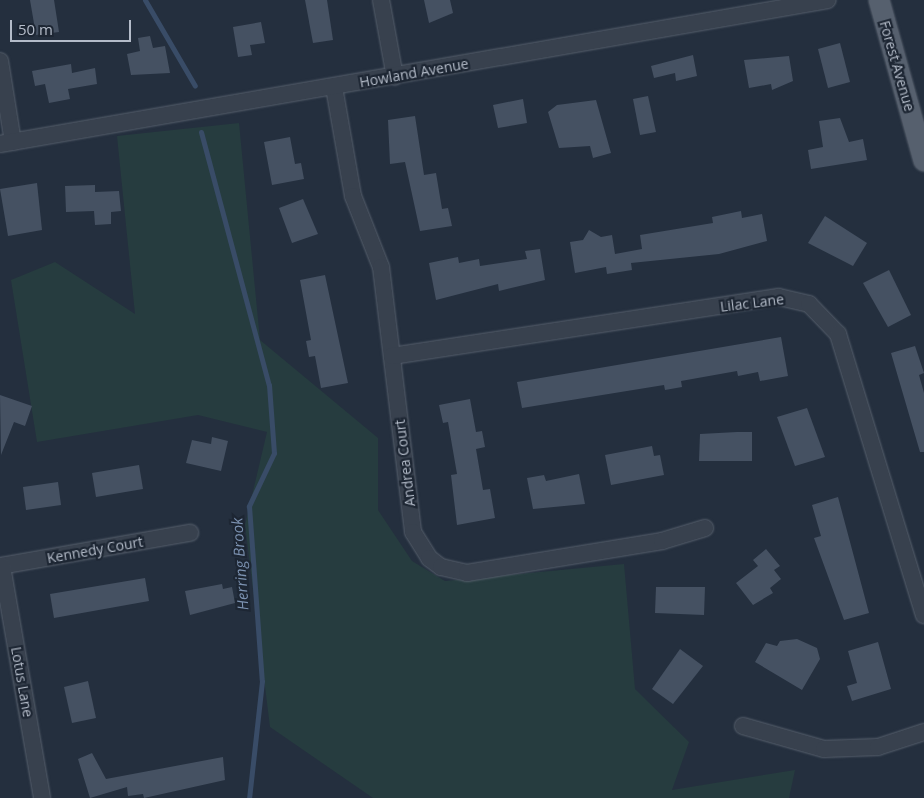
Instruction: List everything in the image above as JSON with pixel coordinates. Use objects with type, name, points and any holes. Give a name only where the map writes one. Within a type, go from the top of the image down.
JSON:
[{"type":"main road","name":"Forest Avenue","points":[[879,0],[924,161]]},
{"type":"street","points":[[381,0],[395,77]]},
{"type":"street","name":"Howland Avenue","points":[[7,143],[395,77],[828,0]]},
{"type":"street","points":[[0,61],[7,143]]},
{"type":"street","name":"Andrea Court","points":[[334,87],[353,196],[382,267],[413,532],[419,546],[440,567],[467,573],[662,541],[705,528]]},
{"type":"street","name":"Lilac Lane","points":[[392,356],[779,297],[809,304],[822,313],[838,334],[924,615]]},
{"type":"street","name":"Kennedy Court","points":[[1,566],[190,533]]},
{"type":"street","name":"Lotus Lane","points":[[1,566],[42,798]]},
{"type":"street","points":[[742,726],[824,749],[878,747],[924,732]]},
{"type":"green space","points":[[239,123],[260,340],[378,438],[378,510],[412,561],[445,581],[624,564],[635,689],[689,742],[672,790],[795,770],[789,798],[373,798],[270,727],[245,525],[267,432],[198,415],[37,442],[11,280],[55,262],[135,314],[117,136]]},
{"type":"building","points":[[30,0],[54,0],[59,32],[36,35]]},
{"type":"building","points":[[305,0],[327,0],[333,40],[313,43]]},
{"type":"building","points":[[424,0],[450,0],[453,13],[429,23]]},
{"type":"building","points":[[261,22],[265,43],[250,45],[252,55],[238,57],[233,27]]},
{"type":"building","points":[[150,36],[153,48],[165,46],[170,73],[131,75],[127,54],[140,51],[138,38]]},
{"type":"building","points":[[840,43],[850,82],[828,88],[818,49]]},
{"type":"building","points":[[693,55],[697,76],[676,81],[675,73],[654,78],[651,66]]},
{"type":"building","points":[[789,56],[793,81],[772,90],[771,84],[749,88],[744,60]]},
{"type":"building","points":[[71,64],[72,73],[95,68],[97,84],[68,89],[70,99],[49,103],[45,84],[35,86],[32,71]]},
{"type":"building","points":[[648,96],[656,132],[640,135],[633,99]]},
{"type":"building","points":[[523,99],[527,123],[498,128],[493,105]]},
{"type":"building","points":[[596,100],[611,153],[593,158],[590,146],[559,148],[548,112],[557,105]]},
{"type":"building","points":[[415,116],[424,175],[436,173],[442,209],[448,208],[452,226],[420,231],[405,162],[390,164],[388,120]]},
{"type":"building","points":[[840,118],[849,142],[863,139],[867,160],[811,169],[808,150],[823,147],[819,121]]},
{"type":"building","points":[[290,137],[295,164],[301,163],[304,179],[272,185],[264,142]]},
{"type":"building","points":[[37,183],[42,230],[8,236],[0,189]]},
{"type":"building","points":[[95,185],[95,192],[119,191],[121,211],[111,212],[111,224],[95,225],[94,211],[66,212],[65,186]]},
{"type":"building","points":[[303,199],[318,234],[292,243],[279,208]]},
{"type":"building","points":[[741,211],[742,218],[762,214],[767,241],[719,254],[631,263],[632,270],[607,274],[606,267],[575,273],[570,242],[583,240],[589,230],[601,237],[612,235],[615,254],[642,249],[640,235],[713,223],[712,217]]},
{"type":"building","points":[[825,216],[867,243],[853,266],[808,243]]},
{"type":"building","points":[[540,249],[545,280],[499,291],[498,284],[436,300],[429,263],[458,257],[459,263],[479,259],[480,266],[527,259],[525,251]]},
{"type":"building","points":[[889,270],[911,315],[888,327],[863,283]]},
{"type":"building","points":[[325,275],[348,383],[321,388],[315,356],[309,357],[306,341],[311,340],[300,280]]},
{"type":"building","points":[[781,337],[788,376],[760,381],[758,372],[738,376],[737,371],[681,381],[682,387],[665,390],[664,385],[522,408],[517,382]]},
{"type":"building","points":[[915,346],[924,373],[919,375],[924,393],[924,452],[920,452],[891,353]]},
{"type":"building","points":[[0,395],[32,406],[25,426],[14,422],[1,455]]},
{"type":"building","points":[[470,399],[476,432],[482,431],[485,447],[476,449],[483,490],[490,489],[495,518],[457,525],[451,475],[457,474],[448,422],[443,423],[439,405]]},
{"type":"building","points":[[807,408],[825,457],[795,466],[777,417]]},
{"type":"building","points":[[752,432],[752,461],[699,461],[700,434]]},
{"type":"building","points":[[212,437],[228,441],[221,471],[186,463],[192,440],[211,444]]},
{"type":"building","points":[[652,446],[654,456],[660,455],[664,475],[611,485],[605,455]]},
{"type":"building","points":[[139,465],[143,489],[96,497],[92,473]]},
{"type":"building","points":[[579,474],[585,504],[533,509],[527,478],[544,475],[546,481]]},
{"type":"building","points":[[58,482],[61,505],[26,510],[23,487]]},
{"type":"building","points":[[838,497],[869,613],[844,620],[814,538],[821,536],[812,505]]},
{"type":"building","points":[[766,549],[780,566],[774,570],[781,579],[770,588],[773,593],[753,605],[736,583],[758,566],[753,560]]},
{"type":"building","points":[[145,578],[149,601],[54,618],[50,594]]},
{"type":"building","points":[[222,584],[223,589],[232,587],[235,603],[190,615],[185,591]]},
{"type":"building","points":[[656,587],[705,587],[704,615],[655,613]]},
{"type":"building","points":[[797,639],[817,648],[820,659],[802,690],[755,662],[766,643],[777,646],[780,641]]},
{"type":"building","points":[[878,642],[891,689],[852,701],[847,686],[857,683],[848,651]]},
{"type":"building","points":[[680,649],[703,666],[673,704],[652,689]]},
{"type":"building","points":[[88,681],[96,718],[72,723],[64,687]]},
{"type":"building","points":[[92,753],[106,779],[223,757],[225,780],[144,798],[143,794],[128,796],[127,787],[90,798],[78,759]]},
{"type":"waterway","name":"Herring Brook","points":[[145,0],[195,86]]},
{"type":"waterway","name":"Herring Brook","points":[[201,132],[269,385],[274,453],[249,506],[262,681],[249,798]]}]
